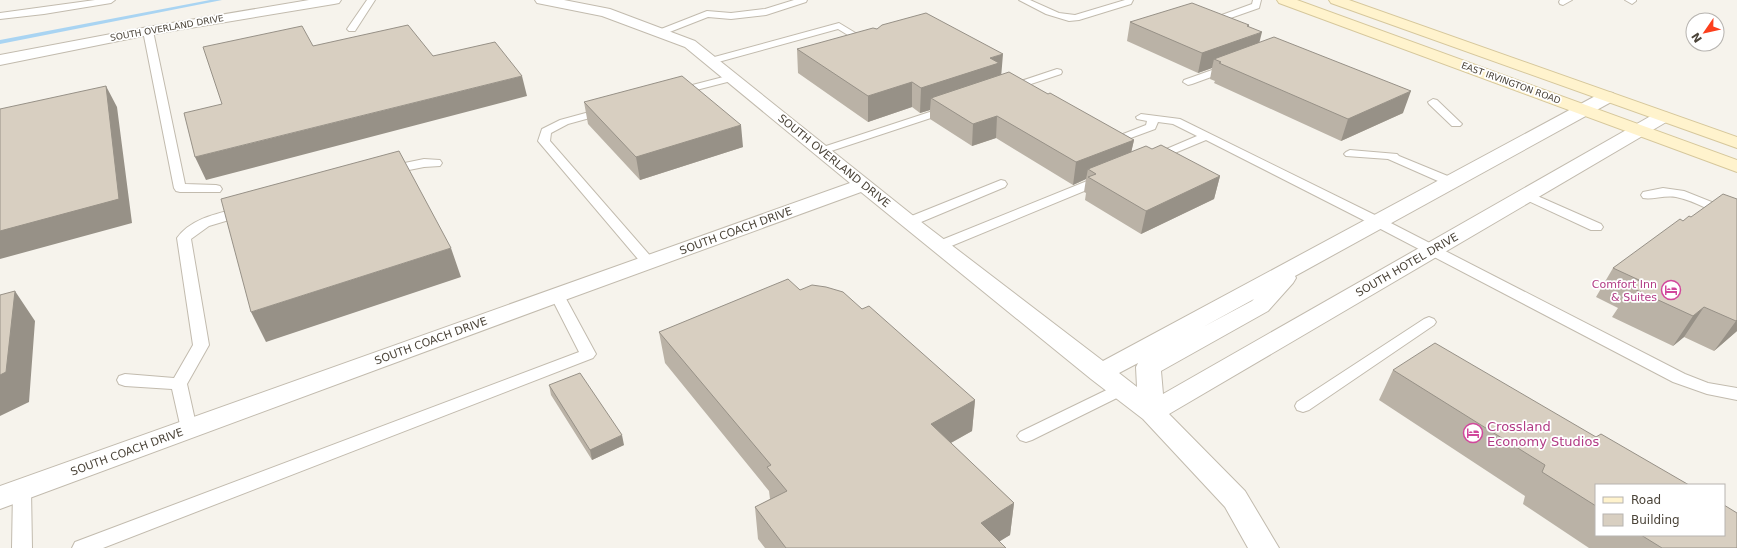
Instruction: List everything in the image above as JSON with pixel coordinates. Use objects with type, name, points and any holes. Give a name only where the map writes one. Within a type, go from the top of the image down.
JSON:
[{"type":"main road","name":"EAST IRVINGTON ROAD","points":[[1284,0],[1737,166]]},
{"type":"main road","name":"EAST IRVINGTON ROAD","points":[[1336,0],[1737,144]]},
{"type":"street","name":"SOUTH OVERLAND DRIVE","points":[[0,60],[148,31],[242,7],[334,0]]},
{"type":"street","name":"SOUTH OVERLAND DRIVE","points":[[542,0],[605,12],[690,44],[908,222],[1152,412],[1235,499],[1264,548]]},
{"type":"street","points":[[1100,373],[1607,97]]},
{"type":"street","name":"SOUTH HOTEL DRIVE","points":[[1152,412],[1662,117]]},
{"type":"street","name":"SOUTH COACH DRIVE","points":[[11,494],[863,185]]},
{"type":"street","points":[[1152,412],[1148,367],[1260,306],[1297,266]]},
{"type":"lane","points":[[0,16],[44,11],[111,0]]},
{"type":"lane","points":[[352,29],[370,0]]},
{"type":"lane","points":[[659,33],[707,14],[731,16],[766,12],[803,0]]},
{"type":"lane","points":[[1023,0],[1059,17],[1068,19],[1076,18],[1128,2],[1129,0]]},
{"type":"lane","points":[[1222,18],[1256,6],[1257,0]]},
{"type":"lane","points":[[711,61],[839,26],[876,48]]},
{"type":"lane","points":[[148,31],[180,188],[216,189]]},
{"type":"lane","points":[[1188,82],[1240,63]]},
{"type":"lane","points":[[1003,90],[1057,72]]},
{"type":"lane","points":[[669,94],[730,78]]},
{"type":"lane","points":[[1017,86],[1029,92]]},
{"type":"lane","points":[[1433,102],[1456,124]]},
{"type":"lane","points":[[821,151],[960,105]]},
{"type":"lane","points":[[615,108],[564,122],[546,130],[544,141],[648,262]]},
{"type":"lane","points":[[1141,117],[1176,121],[1378,222],[1684,381],[1716,392],[1737,394]]},
{"type":"lane","points":[[1098,130],[1117,140],[1151,127],[1154,118]]},
{"type":"lane","points":[[1141,163],[1207,136]]},
{"type":"lane","points":[[1350,154],[1393,156],[1392,157],[1451,182]]},
{"type":"lane","points":[[374,174],[404,166],[436,163]]},
{"type":"lane","points":[[939,246],[1112,175]]},
{"type":"lane","points":[[908,222],[1001,184]]},
{"type":"lane","points":[[1647,195],[1663,192],[1680,194],[1737,216]]},
{"type":"lane","points":[[1526,196],[1596,227]]},
{"type":"lane","points":[[189,429],[179,384],[201,345],[184,238],[191,230],[203,222],[255,208]]},
{"type":"lane","points":[[82,548],[588,354],[557,295]]},
{"type":"lane","points":[[1302,406],[1429,322]]},
{"type":"lane","points":[[125,380],[179,384]]},
{"type":"lane","points":[[1026,436],[1121,389]]},
{"type":"lane","points":[[11,494],[22,548]]},
{"type":"building","points":[[1192,3],[1249,25],[1247,26],[1262,32],[1202,53],[1130,22]]},
{"type":"building","points":[[926,13],[1003,54],[990,58],[999,63],[921,88],[912,82],[868,96],[797,49],[873,28],[877,29],[882,25]]},
{"type":"building","points":[[408,25],[433,56],[495,42],[522,76],[195,157],[184,113],[222,104],[203,47],[302,26],[313,46]]},
{"type":"building","points":[[1274,37],[1411,91],[1348,119],[1219,63],[1221,62],[1214,59]]},
{"type":"building","points":[[1009,72],[1134,140],[1076,162],[997,116],[973,124],[931,98]]},
{"type":"building","points":[[682,76],[741,125],[636,157],[584,102]]},
{"type":"building","points":[[106,86],[119,199],[0,231],[0,109]]},
{"type":"building","points":[[1161,145],[1220,176],[1146,211],[1088,177],[1096,174],[1088,169],[1146,146],[1152,149]]},
{"type":"building","points":[[399,151],[451,248],[251,312],[221,199]]},
{"type":"building","points":[[1723,194],[1737,199],[1736,321],[1704,307],[1693,316],[1630,287],[1639,280],[1613,268],[1680,219],[1683,221],[1689,216],[1691,217]]},
{"type":"building","points":[[788,279],[800,290],[812,285],[826,287],[843,292],[862,309],[869,306],[975,400],[931,424],[1014,503],[981,523],[1006,548],[786,548],[755,507],[787,491],[767,467],[771,465],[659,332]]},
{"type":"building","points":[[15,291],[6,372],[0,375],[0,295]]},
{"type":"building","points":[[1435,343],[1596,437],[1601,434],[1687,484],[1595,484],[1595,505],[1542,472],[1545,465],[1393,370]]},
{"type":"building","points":[[580,373],[622,435],[590,450],[549,385]]},
{"type":"building","points":[[1725,506],[1737,513],[1737,548],[1662,548],[1643,536],[1725,536]]},
{"type":"waterway","points":[[0,42],[219,0]]},
{"type":"place","name":"Comfort Inn & Suites","points":[[1671,290]]},
{"type":"place","name":"Crossland Economy Studios","points":[[1473,433]]}]
